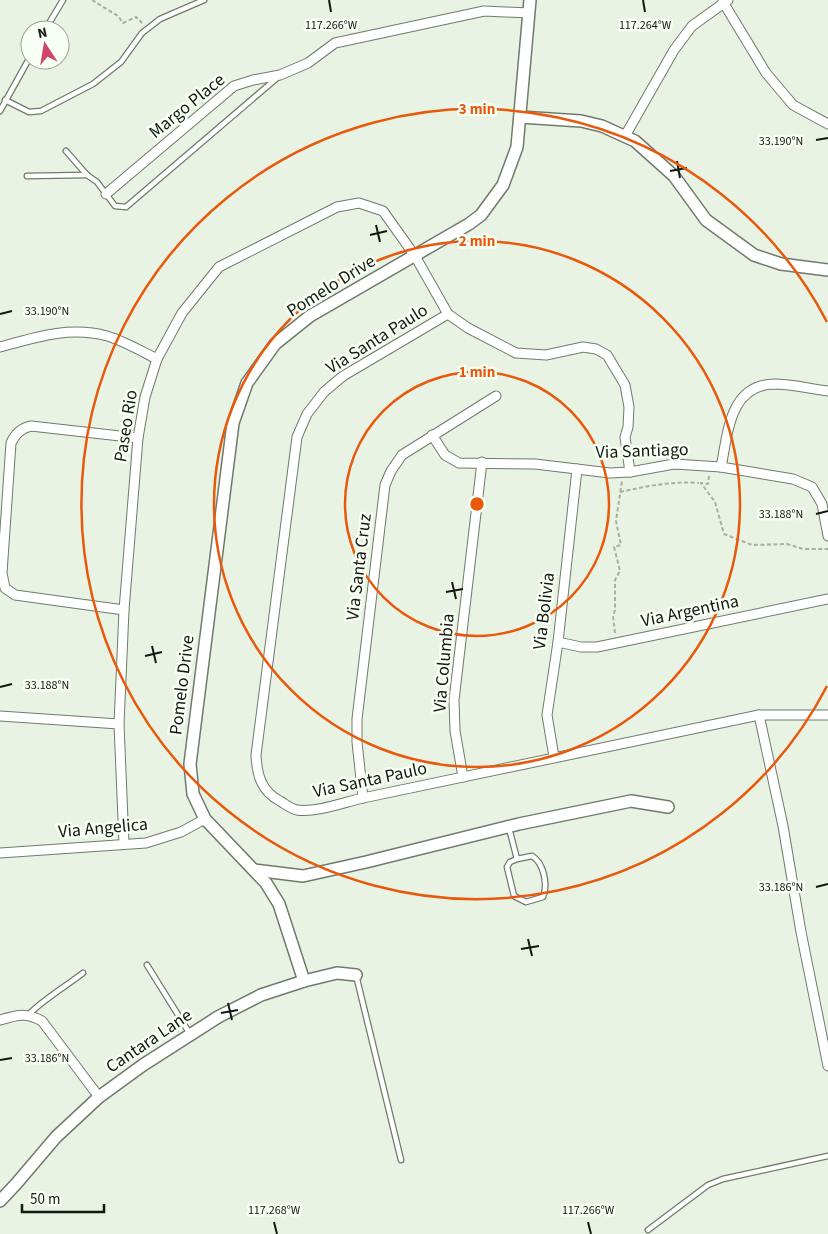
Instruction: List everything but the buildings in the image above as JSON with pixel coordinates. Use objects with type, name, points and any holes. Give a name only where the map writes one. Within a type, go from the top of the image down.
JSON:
[{"type":"street","name":"Pomelo Drive","points":[[254,870],[205,819],[193,794],[190,764],[233,423],[247,383],[275,344],[310,316],[469,224],[481,214],[503,185],[517,147],[530,0]]},
{"type":"street","points":[[625,136],[674,50],[692,26],[726,1],[766,74],[793,105],[828,124]]},
{"type":"street","name":"Margo Place","points":[[106,194],[234,86],[280,75],[308,63],[334,43],[484,10],[529,13]]},
{"type":"street","points":[[520,117],[581,121],[602,126],[636,141],[674,176],[706,220],[754,255],[781,264],[828,270]]},
{"type":"street","name":"Paseo Rio","points":[[124,844],[119,724],[124,610],[138,438],[145,397],[157,359],[182,313],[219,267],[337,207],[359,203],[383,211],[415,256],[448,314]]},
{"type":"street","points":[[448,314],[468,328],[516,353],[546,355],[583,347],[596,349],[607,355],[625,385],[628,407],[628,427],[625,437],[627,472]]},
{"type":"street","name":"Via Santa Paulo","points":[[448,314],[343,376],[324,392],[306,414],[297,436],[256,755],[257,772],[270,796],[296,810],[313,810],[554,757],[759,717],[828,715]]},
{"type":"street","points":[[0,347],[43,335],[90,332],[109,337],[157,359]]},
{"type":"street","points":[[721,467],[731,418],[738,402],[750,391],[766,385],[776,384],[828,391]]},
{"type":"street","name":"Via Santa Cruz","points":[[363,798],[357,742],[357,719],[385,485],[390,471],[402,455],[496,396]]},
{"type":"street","points":[[124,610],[15,596],[5,588],[2,574],[10,452],[14,436],[24,428],[31,426],[138,438]]},
{"type":"street","name":"Via Santiago","points":[[432,435],[445,455],[459,462],[535,464],[610,472],[627,472],[674,464],[721,467],[793,478],[812,487],[822,504],[828,536]]},
{"type":"street","name":"Via Columbia","points":[[463,777],[455,730],[454,700],[482,462]]},
{"type":"street","name":"Via Bolivia","points":[[554,757],[547,715],[558,642],[577,469]]},
{"type":"street","name":"Via Argentina","points":[[558,642],[581,647],[597,647],[828,599]]},
{"type":"street","points":[[0,716],[119,724]]},
{"type":"street","points":[[759,717],[774,779],[789,855],[800,932],[828,1066]]},
{"type":"street","points":[[254,870],[303,876],[509,827],[631,801],[668,807]]},
{"type":"street","name":"Via Angelica","points":[[0,853],[146,843],[181,832],[205,819]]},
{"type":"street","points":[[254,870],[266,883],[279,904],[304,981]]},
{"type":"street","name":"Cantara Lane","points":[[0,1201],[56,1137],[98,1097],[190,1034],[261,995],[337,973],[356,975]]},
{"type":"street","points":[[0,1020],[21,1014],[42,1021],[98,1097]]},
{"type":"lane","points":[[52,20],[63,0]]},
{"type":"lane","points":[[5,100],[29,112],[41,111],[93,84],[121,62],[142,33],[160,19],[204,0]]},
{"type":"lane","points":[[0,111],[22,70]]},
{"type":"lane","points":[[66,151],[87,175],[97,182],[115,206],[126,206],[280,75]]},
{"type":"lane","points":[[27,176],[87,175]]},
{"type":"lane","points":[[509,827],[517,859]]},
{"type":"lane","points":[[532,856],[537,859],[541,865],[546,890],[543,897],[526,902],[514,896],[507,866],[510,862],[517,859],[532,856]]},
{"type":"lane","points":[[147,965],[190,1034]]},
{"type":"lane","points":[[27,1016],[42,1001],[68,985],[83,972]]},
{"type":"lane","points":[[356,975],[402,1160]]},
{"type":"lane","points":[[648,1230],[708,1185],[723,1179],[828,1156]]},
{"type":"path","points":[[92,0],[118,16],[123,23],[136,17],[148,28]]},
{"type":"path","points":[[620,492],[680,482],[708,484],[710,466]]},
{"type":"path","points":[[617,643],[613,616],[615,610],[615,580],[620,571],[614,547],[621,545],[616,521],[620,492],[627,472]]},
{"type":"path","points":[[701,483],[715,502],[724,534],[752,545],[786,544],[803,549],[828,549]]}]
